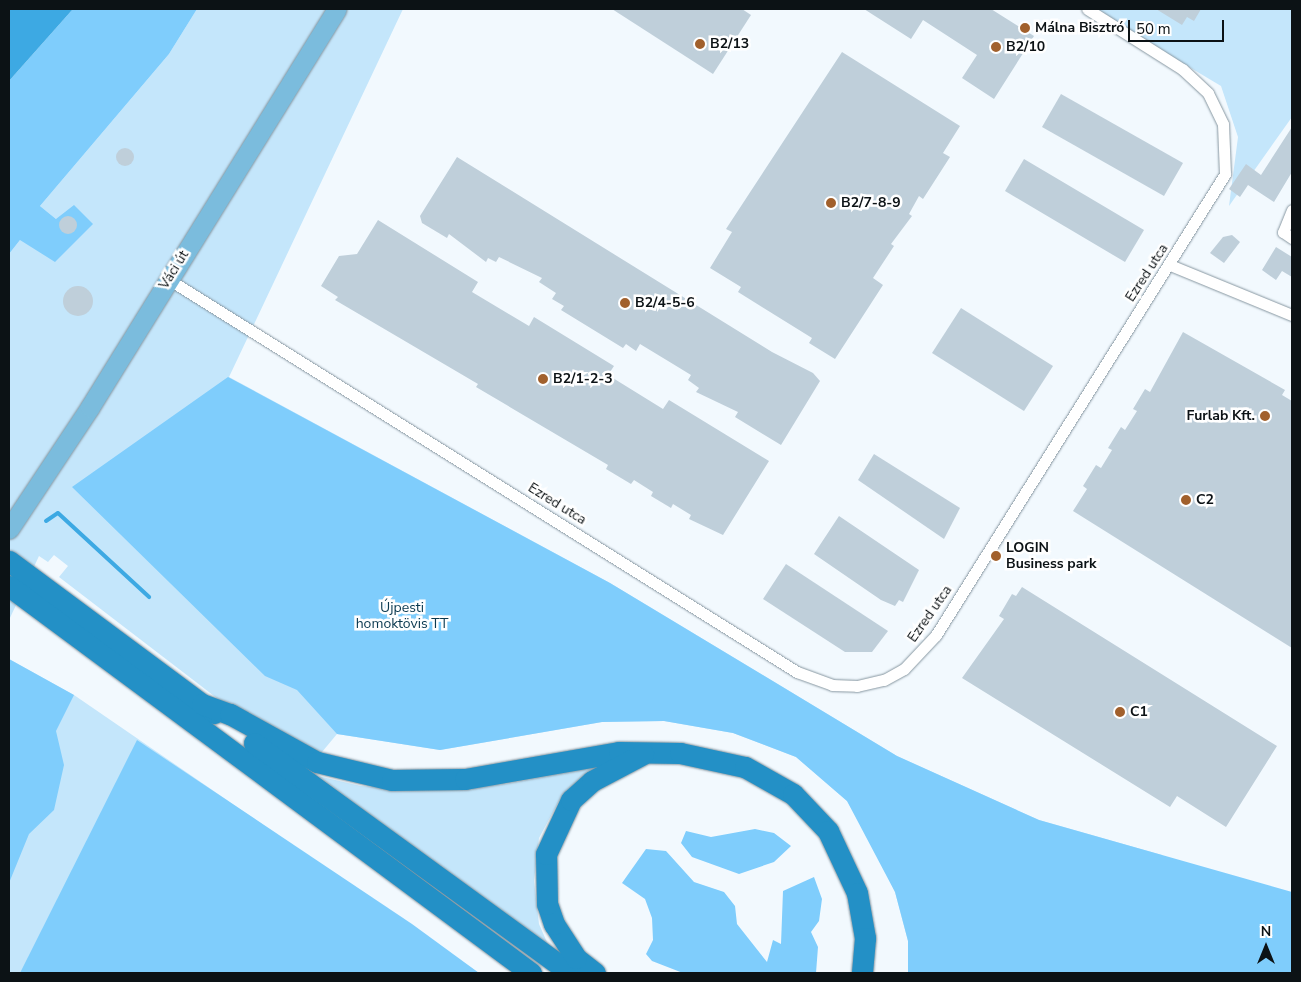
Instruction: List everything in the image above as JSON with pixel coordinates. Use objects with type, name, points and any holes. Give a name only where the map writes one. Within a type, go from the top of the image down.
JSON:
[{"type":"highway","points":[[9,562],[40,597],[459,922],[532,973]]},
{"type":"highway","points":[[9,586],[40,597],[202,704],[571,973]]},
{"type":"highway","points":[[202,704],[230,714],[317,762],[392,780],[465,779],[580,757],[646,753],[715,757],[745,767],[793,794],[813,814],[838,849],[857,893],[865,938],[862,973]]},
{"type":"highway","points":[[594,973],[576,958],[554,924],[547,904],[546,854],[571,800],[592,781],[646,753]]},
{"type":"highway","points":[[459,922],[517,973]]},
{"type":"main road","name":"Váci út","points":[[9,529],[337,9]]},
{"type":"street","name":"Ezred utca","points":[[168,279],[797,672],[832,685],[857,686],[904,669],[931,641],[1220,188],[1228,160],[1223,124],[1208,93],[1182,69],[1087,9]]},
{"type":"street","points":[[1287,235],[1292,210]]},
{"type":"street","points":[[1170,265],[1292,315]]},
{"type":"green space","points":[[73,9],[197,9],[169,54],[40,206],[56,219],[74,205],[93,224],[55,262],[20,240],[9,254],[9,81]]},
{"type":"green space","points":[[197,9],[403,9],[229,377],[610,583],[897,756],[1039,820],[1162,855],[908,973],[908,941],[895,892],[874,848],[847,801],[796,757],[733,733],[664,721],[602,722],[440,750],[337,734],[317,758],[218,699],[59,577],[68,566],[54,555],[48,562],[39,556],[9,620],[9,254],[20,240],[56,219],[40,206],[169,54]]},
{"type":"green space","points":[[1092,9],[1292,10],[1292,117],[1229,206],[1238,137],[1221,86]]},
{"type":"green space","name":"Újpesti homoktövis TT","points":[[228,377],[610,583],[897,756],[1039,820],[1292,892],[1292,973],[908,973],[908,941],[895,892],[847,801],[796,757],[733,733],[664,721],[602,722],[440,750],[337,734],[297,690],[265,676],[72,487]]},
{"type":"green space","points":[[9,659],[74,695],[479,973],[9,973]]},
{"type":"green space","points":[[9,659],[74,695],[56,731],[64,765],[54,810],[29,834],[9,883]]},
{"type":"green space","points":[[137,740],[412,924],[479,973],[20,973]]},
{"type":"green space","points":[[601,766],[559,801],[539,838],[534,881],[539,924],[550,949],[318,776],[361,786],[425,791],[506,784]]},
{"type":"green space","points":[[755,829],[774,833],[791,846],[774,862],[739,874],[692,857],[681,843],[686,831],[711,837]]},
{"type":"green space","points":[[646,849],[666,851],[694,882],[724,892],[735,906],[737,924],[767,962],[773,940],[781,944],[783,891],[814,877],[822,899],[819,921],[811,932],[818,947],[816,973],[683,973],[652,961],[646,954],[653,940],[652,918],[645,899],[622,883]]},
{"type":"shaded area","points":[[9,9],[73,9],[9,81]]},
{"type":"building","name":"B2/13","points":[[612,9],[742,9],[751,15],[713,74]]},
{"type":"building","name":"B2/10","points":[[864,9],[991,9],[1034,36],[994,99],[962,78],[977,55],[923,20],[911,39]]},
{"type":"building","points":[[1156,9],[1201,9],[1194,21],[1187,17],[1182,25]]},
{"type":"building","name":"B2/7-8-9","points":[[842,52],[960,126],[943,153],[950,157],[923,199],[919,196],[909,214],[912,216],[891,244],[894,246],[873,278],[883,285],[835,359],[809,343],[812,338],[738,292],[741,287],[710,268],[732,232],[726,229]]},
{"type":"building","points":[[1061,94],[1183,163],[1164,196],[1042,127]]},
{"type":"building","points":[[1292,127],[1292,172],[1274,202],[1248,185],[1240,197],[1229,189],[1246,164],[1261,175]]},
{"type":"building","points":[[121,148],[129,148],[134,153],[132,164],[121,166],[116,161],[116,153]]},
{"type":"building","name":"B2/4-5-6","points":[[457,157],[772,352],[813,373],[820,381],[781,445],[735,417],[738,412],[696,392],[699,388],[688,380],[691,375],[640,344],[636,351],[626,344],[623,348],[561,310],[564,306],[552,299],[556,293],[539,282],[542,278],[499,257],[496,262],[488,258],[486,262],[449,234],[447,238],[422,223],[420,216]]},
{"type":"building","points":[[1024,159],[1144,230],[1125,262],[1005,191]]},
{"type":"building","points":[[64,216],[72,216],[77,221],[75,232],[64,234],[59,229],[59,221]]},
{"type":"building","name":"B2/1-2-3","points":[[378,220],[478,282],[472,292],[529,326],[534,317],[614,366],[608,375],[663,409],[669,400],[769,461],[723,535],[689,519],[691,515],[673,504],[671,508],[651,496],[653,492],[634,480],[631,484],[606,469],[608,465],[476,387],[478,384],[335,300],[338,297],[321,286],[339,256],[357,254]]},
{"type":"building","points":[[1232,235],[1240,242],[1224,263],[1210,253],[1223,237]]},
{"type":"building","points":[[1276,247],[1292,257],[1292,277],[1282,271],[1276,280],[1262,270]]},
{"type":"building","points":[[78,286],[89,290],[93,301],[89,312],[78,316],[67,312],[63,301],[67,290]]},
{"type":"building","points":[[961,308],[1053,366],[1024,411],[932,353]]},
{"type":"building","name":"C2","points":[[1183,332],[1285,390],[1282,395],[1292,401],[1292,648],[1073,511],[1087,489],[1083,486],[1096,465],[1101,468],[1112,450],[1108,448],[1121,427],[1125,430],[1137,411],[1133,409],[1145,389],[1150,392]]},
{"type":"building","points":[[874,454],[960,508],[944,539],[858,480]]},
{"type":"building","points":[[839,516],[919,570],[903,602],[899,600],[895,606],[881,600],[814,554]]},
{"type":"building","points":[[786,564],[888,631],[872,652],[845,652],[763,599]]},
{"type":"building","name":"C1","points":[[1022,587],[1277,746],[1226,827],[1177,796],[1170,807],[962,678],[1004,619],[999,616],[1012,594],[1016,596]]},
{"type":"waterway","points":[[46,521],[58,513],[149,597]]},
{"type":"place","name":"Málna Bisztró","points":[[1025,28]]},
{"type":"place","name":"B2/13","points":[[700,44]]},
{"type":"place","name":"B2/10","points":[[996,47]]},
{"type":"place","name":"B2/7-8-9","points":[[831,203]]},
{"type":"place","name":"B2/4-5-6","points":[[625,303]]},
{"type":"place","name":"B2/1-2-3","points":[[543,379]]},
{"type":"place","name":"Furlab Kft.","points":[[1265,416]]},
{"type":"place","name":"C2","points":[[1186,500]]},
{"type":"place","name":"LOGIN Business park","points":[[996,556]]},
{"type":"place","name":"C1","points":[[1120,712]]}]
